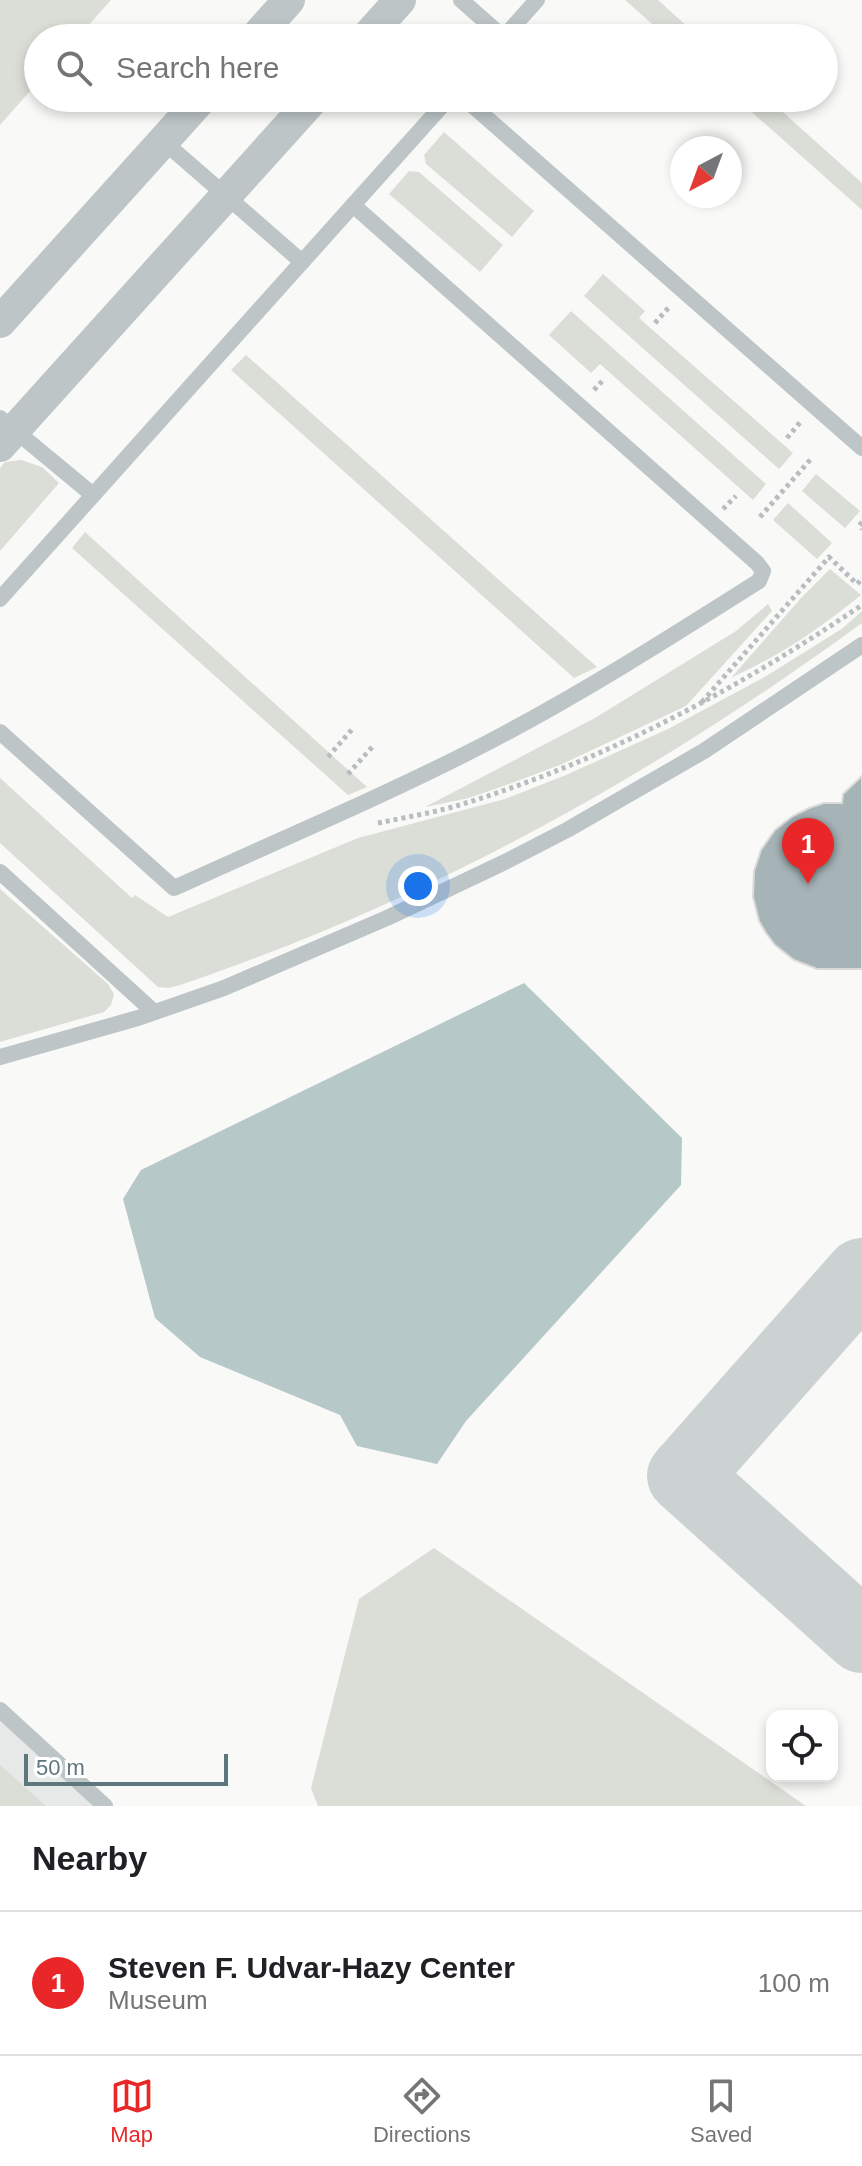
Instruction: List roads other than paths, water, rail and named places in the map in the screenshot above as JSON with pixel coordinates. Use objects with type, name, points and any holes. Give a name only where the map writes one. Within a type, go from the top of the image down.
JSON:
[{"type":"street","points":[[268,24],[289,0]]},
{"type":"street","points":[[379,24],[400,0]]},
{"type":"street","points":[[0,322],[189,112]]},
{"type":"street","points":[[5,431],[227,197],[302,112]]},
{"type":"lane","points":[[461,0],[488,24]]},
{"type":"lane","points":[[516,24],[537,0]]},
{"type":"lane","points":[[0,599],[436,112]]},
{"type":"lane","points":[[480,112],[862,448]]},
{"type":"lane","points":[[163,141],[302,262]]},
{"type":"lane","points":[[0,732],[174,888],[484,744],[554,706],[759,581],[763,571],[757,563],[353,205]]},
{"type":"lane","points":[[5,431],[93,495]]},
{"type":"lane","points":[[0,1057],[224,988],[361,930],[567,830],[704,751],[862,645]]},
{"type":"lane","points":[[0,872],[154,1012]]},
{"type":"lane","points":[[0,1710],[105,1806]]},
{"type":"place","name":"Steven F. Udvar-Hazy Center","points":[[808,884]]}]
